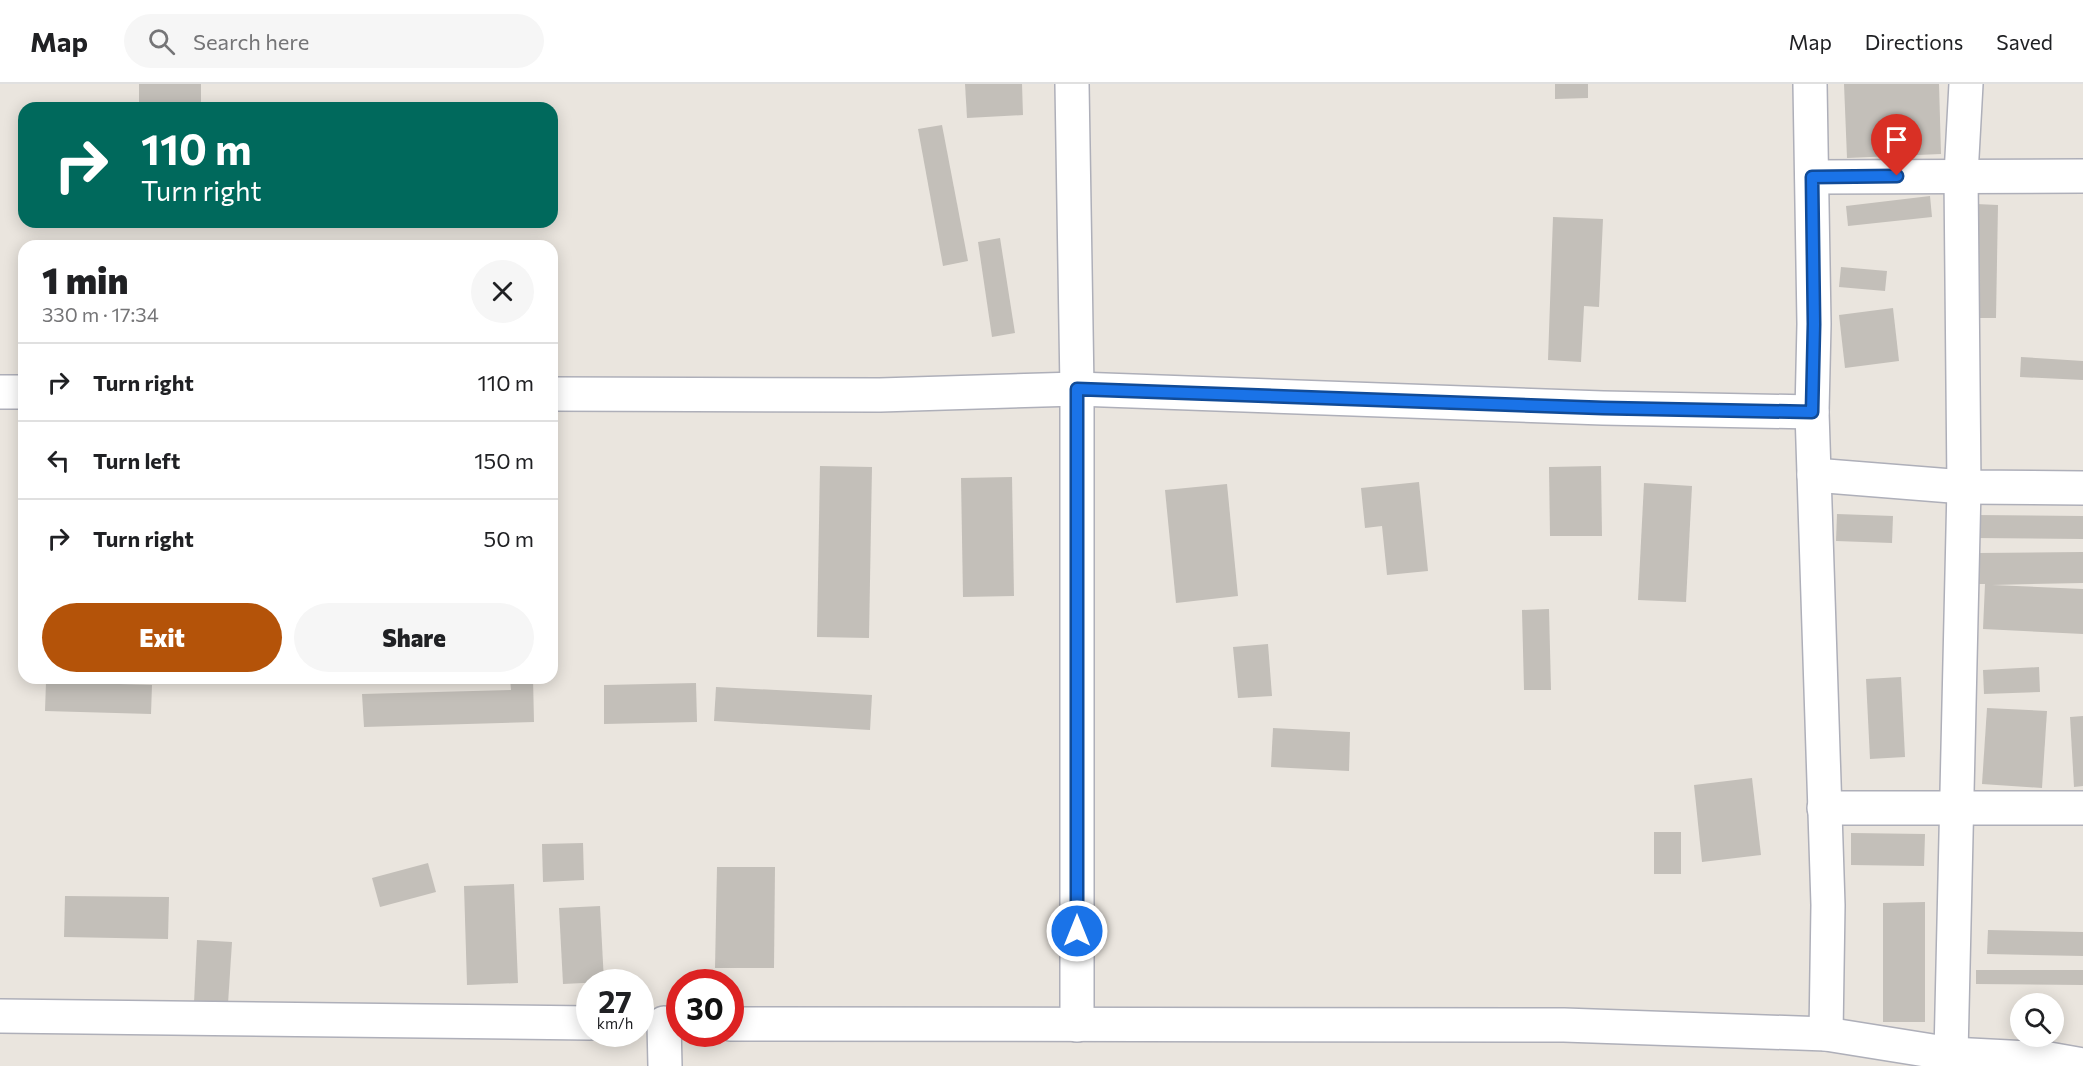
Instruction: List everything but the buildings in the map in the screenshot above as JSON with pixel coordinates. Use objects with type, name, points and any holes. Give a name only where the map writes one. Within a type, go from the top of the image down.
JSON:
[{"type":"street","points":[[1072,84],[1077,389],[1077,1025]]},
{"type":"street","points":[[1810,84],[1814,324],[1812,412],[1828,905],[1826,1034]]},
{"type":"street","points":[[1951,1054],[1964,487],[1961,175],[1966,84]]},
{"type":"street","points":[[1812,177],[2083,176]]},
{"type":"street","points":[[558,394],[880,395],[1077,389],[1603,408],[1812,412]]},
{"type":"street","points":[[0,392],[18,392]]},
{"type":"street","points":[[1814,475],[1964,487],[2083,488]]},
{"type":"street","points":[[1824,808],[2083,808]]},
{"type":"street","points":[[0,1016],[576,1023]]},
{"type":"street","points":[[661,1023],[665,1066]]},
{"type":"street","points":[[744,1024],[1564,1025],[1826,1034],[1951,1054],[2049,1059],[2083,1065]]},
{"type":"route","points":[[1077,931],[1077,389],[1724,412],[1812,412],[1814,324],[1812,177],[1897,176]]}]
